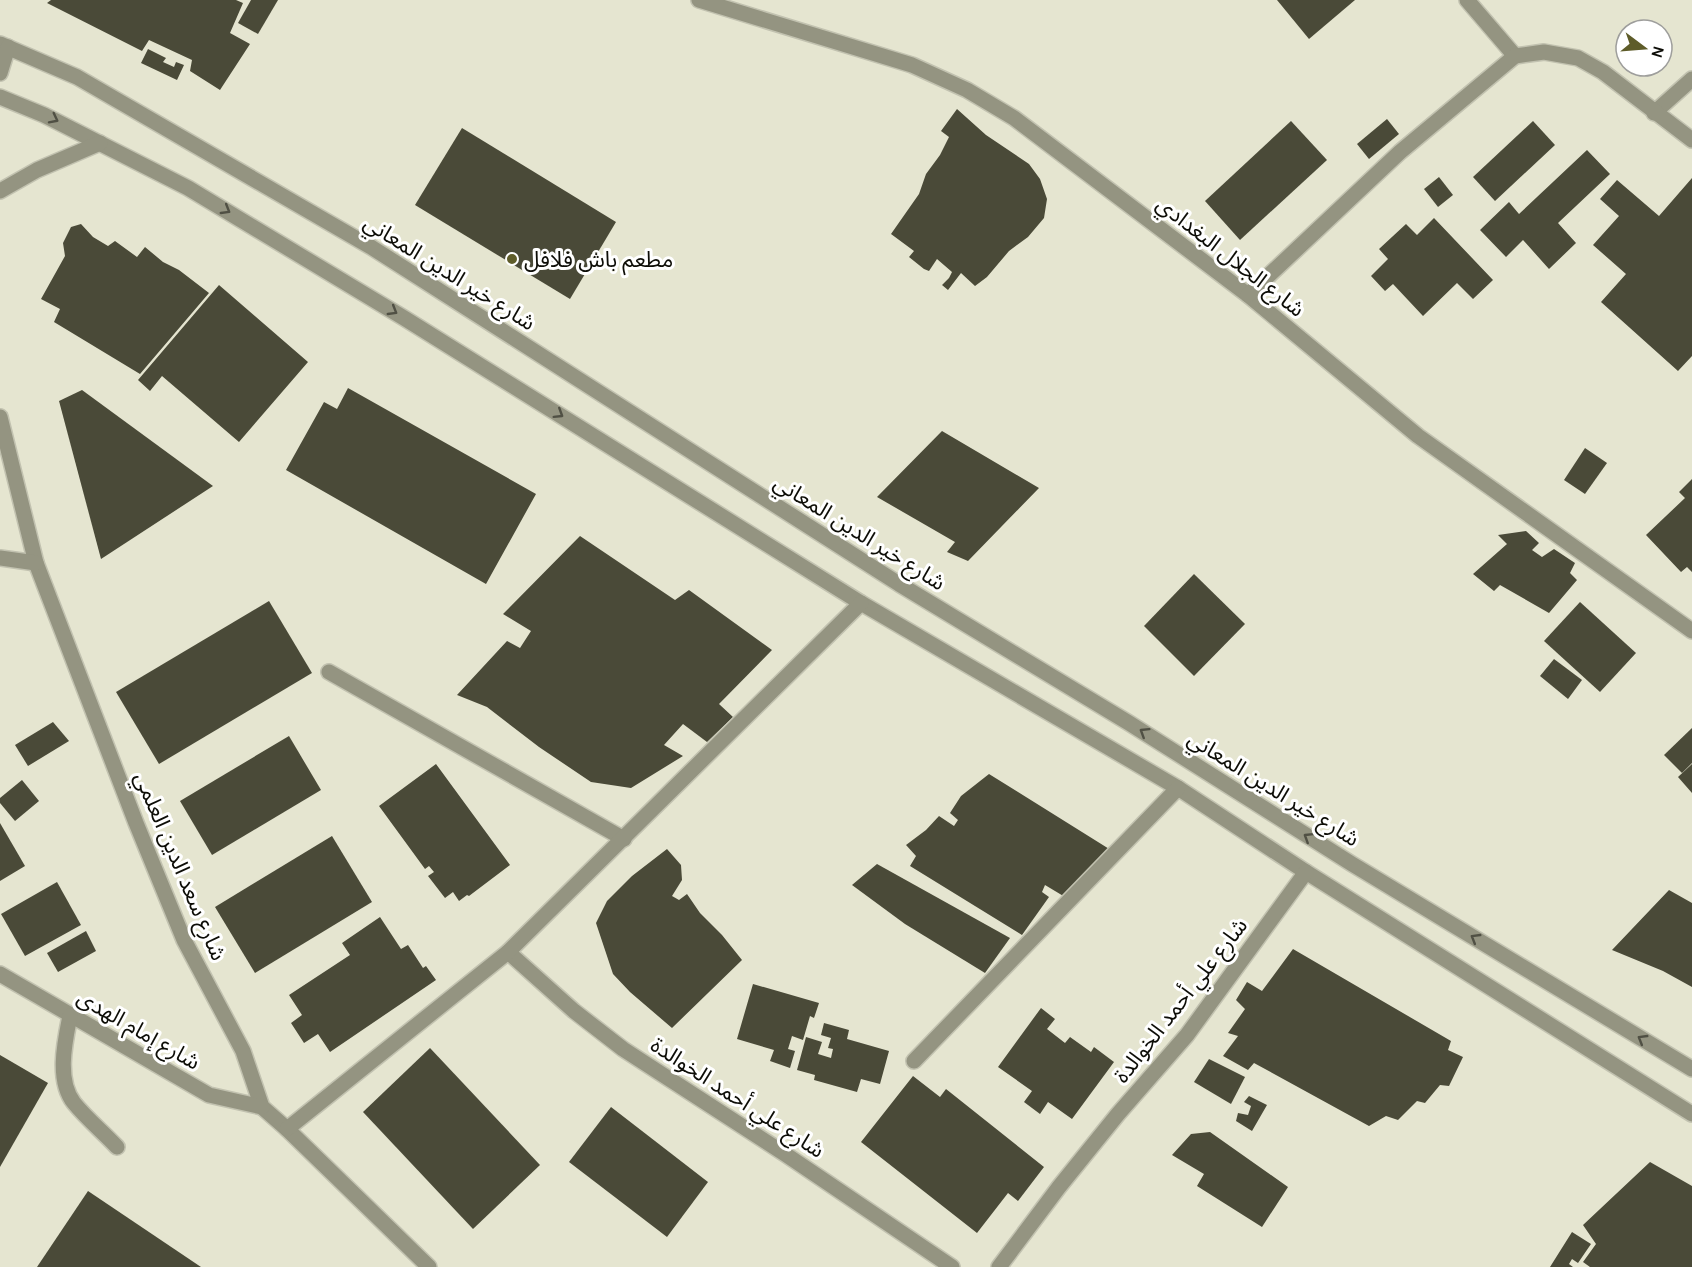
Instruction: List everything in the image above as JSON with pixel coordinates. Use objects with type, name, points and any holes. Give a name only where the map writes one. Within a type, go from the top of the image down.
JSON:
[{"type":"street","name":"شارع الجلال البغدادي","points":[[699,0],[912,65],[967,90],[1014,118],[1248,296],[1418,436],[1692,631]]},
{"type":"street","points":[[1467,0],[1515,56]]},
{"type":"street","points":[[0,73],[4,45]]},
{"type":"street","name":"شارع خير الدين المعاني","points":[[4,45],[77,77],[371,247],[899,584],[1130,723],[1352,864],[1692,1069]]},
{"type":"street","points":[[1248,296],[1400,152],[1515,56],[1544,52],[1578,58],[1603,72],[1692,140]]},
{"type":"street","points":[[1654,113],[1692,79]]},
{"type":"street","points":[[0,97],[44,115],[188,188],[404,318],[861,603],[1178,788],[1306,872],[1692,1114]]},
{"type":"street","points":[[0,192],[37,170],[100,143]]},
{"type":"street","name":"شارع سعد الدين العلمي","points":[[0,417],[36,563],[136,823],[184,940],[243,1051],[262,1107],[429,1267]]},
{"type":"street","points":[[0,558],[36,563]]},
{"type":"street","points":[[287,1129],[508,952],[861,603]]},
{"type":"street","points":[[329,672],[624,839]]},
{"type":"street","points":[[914,1061],[1178,788]]},
{"type":"street","name":"شارع علي أحمد الخوالدة","points":[[999,1267],[1103,1132],[1187,1035],[1306,872]]},
{"type":"street","name":"شارع علي أحمد الخوالدة","points":[[508,952],[574,1011],[624,1049],[952,1267]]},
{"type":"street","name":"شارع إمام الهدى","points":[[0,974],[209,1095],[262,1107]]},
{"type":"street","points":[[70,1016],[63,1056],[64,1074],[72,1101],[117,1147]]},
{"type":"building","points":[[51,0],[236,0],[243,3],[230,33],[250,44],[220,90],[190,71],[192,60],[149,40],[142,51],[47,3]]},
{"type":"building","points":[[251,0],[278,0],[258,34],[238,23]]},
{"type":"building","points":[[1277,0],[1355,0],[1309,39]]},
{"type":"building","points":[[148,49],[166,58],[163,62],[174,67],[176,62],[184,65],[177,80],[141,63]]},
{"type":"building","points":[[957,109],[986,135],[1029,164],[1040,179],[1047,199],[1044,218],[1028,237],[1009,251],[987,277],[975,286],[961,273],[948,290],[942,285],[952,272],[937,259],[929,271],[924,269],[909,257],[914,251],[891,234],[919,194],[926,174],[940,155],[949,137],[941,131]]},
{"type":"building","points":[[1387,119],[1399,134],[1369,159],[1357,144]]},
{"type":"building","points":[[1291,121],[1327,160],[1240,240],[1205,201]]},
{"type":"building","points":[[1533,121],[1555,145],[1495,201],[1473,177]]},
{"type":"building","points":[[462,128],[616,222],[570,299],[415,205]]},
{"type":"building","points":[[1587,150],[1610,174],[1558,223],[1576,243],[1549,269],[1523,240],[1506,257],[1480,230],[1509,202],[1519,214]]},
{"type":"building","points":[[1439,177],[1453,195],[1438,207],[1424,189]]},
{"type":"building","points":[[1692,178],[1692,356],[1678,371],[1601,302],[1626,274],[1593,245],[1619,216],[1600,199],[1617,180],[1659,216]]},
{"type":"building","points":[[1434,218],[1493,280],[1473,299],[1457,283],[1423,316],[1393,284],[1385,291],[1371,276],[1388,259],[1379,249],[1406,224],[1417,235]]},
{"type":"building","points":[[81,224],[93,237],[108,246],[115,241],[137,257],[145,247],[209,293],[140,374],[54,322],[60,309],[41,299],[65,256],[63,243],[71,227]]},
{"type":"building","points":[[219,285],[308,362],[239,442],[162,376],[150,391],[138,380]]},
{"type":"building","points":[[348,388],[536,494],[486,584],[286,470],[324,402],[337,409]]},
{"type":"building","points":[[82,390],[213,486],[101,559],[59,401]]},
{"type":"building","points":[[942,431],[1039,488],[968,561],[947,552],[955,542],[877,497]]},
{"type":"building","points":[[1585,448],[1607,463],[1585,494],[1564,480]]},
{"type":"building","points":[[1692,479],[1692,572],[1687,567],[1681,572],[1646,535],[1685,498],[1679,492]]},
{"type":"building","points":[[1526,531],[1539,543],[1532,550],[1542,557],[1554,549],[1575,563],[1570,573],[1577,580],[1549,613],[1500,585],[1494,591],[1473,574],[1507,544],[1498,535]]},
{"type":"building","points":[[580,536],[675,600],[689,590],[772,650],[719,704],[733,717],[707,742],[683,724],[664,745],[683,756],[631,788],[591,782],[539,747],[487,707],[457,695],[507,641],[520,648],[531,631],[503,614]]},
{"type":"building","points":[[1194,574],[1245,624],[1194,676],[1144,626]]},
{"type":"building","points":[[269,601],[312,673],[159,764],[116,692]]},
{"type":"building","points":[[1580,602],[1636,653],[1600,692],[1544,641]]},
{"type":"building","points":[[1554,659],[1582,680],[1568,699],[1540,676]]},
{"type":"building","points":[[53,722],[69,741],[28,766],[15,745]]},
{"type":"building","points":[[1692,728],[1692,763],[1682,773],[1664,755]]},
{"type":"building","points":[[289,736],[321,790],[212,855],[180,801]]},
{"type":"building","points":[[436,764],[510,865],[459,901],[453,892],[445,898],[428,876],[434,872],[429,866],[425,869],[379,806]]},
{"type":"building","points":[[1692,764],[1692,793],[1678,777]]},
{"type":"building","points":[[989,774],[1114,852],[1065,897],[1045,885],[1042,892],[1049,897],[1022,935],[910,866],[916,856],[906,845],[926,830],[939,816],[954,826],[958,820],[950,813],[961,796]]},
{"type":"building","points":[[22,780],[39,801],[15,821],[0,803],[0,798]]},
{"type":"building","points":[[0,823],[25,866],[0,881]]},
{"type":"building","points":[[332,836],[372,902],[255,973],[215,907]]},
{"type":"building","points":[[667,849],[681,865],[682,880],[672,896],[679,900],[687,894],[700,913],[742,960],[672,1028],[630,992],[613,974],[596,923],[607,901],[632,876]]},
{"type":"building","points":[[877,864],[1010,938],[985,973],[905,924],[852,885]]},
{"type":"building","points":[[57,882],[81,925],[25,956],[1,914]]},
{"type":"building","points":[[1669,890],[1692,903],[1692,987],[1663,971],[1612,950]]},
{"type":"building","points":[[380,917],[401,949],[408,945],[423,968],[426,966],[436,980],[330,1052],[318,1034],[304,1043],[291,1023],[302,1015],[289,995],[350,955],[342,943]]},
{"type":"building","points":[[86,931],[96,951],[58,972],[47,953]]},
{"type":"building","points":[[1293,949],[1451,1041],[1448,1050],[1463,1057],[1449,1086],[1440,1085],[1425,1103],[1417,1101],[1398,1120],[1386,1116],[1369,1126],[1254,1063],[1248,1070],[1223,1056],[1238,1036],[1228,1033],[1245,1009],[1236,1000],[1247,982],[1262,991]]},
{"type":"building","points":[[753,984],[819,1003],[814,1018],[810,1016],[803,1040],[792,1036],[788,1049],[795,1051],[790,1068],[770,1061],[774,1050],[737,1039]]},
{"type":"building","points":[[1041,1008],[1055,1019],[1047,1029],[1065,1043],[1070,1037],[1091,1052],[1094,1047],[1114,1062],[1072,1119],[1048,1102],[1040,1114],[1024,1102],[1032,1091],[998,1067]]},
{"type":"building","points":[[824,1023],[849,1030],[847,1039],[889,1051],[880,1084],[861,1079],[857,1092],[814,1080],[815,1075],[797,1070],[806,1037],[822,1042],[818,1054],[831,1058],[833,1049],[828,1048],[831,1038],[821,1035]]},
{"type":"building","points":[[430,1048],[540,1165],[473,1229],[363,1112]]},
{"type":"building","points":[[0,1055],[48,1083],[0,1167]]},
{"type":"building","points":[[1209,1059],[1245,1077],[1231,1104],[1194,1082]]},
{"type":"building","points":[[913,1076],[940,1097],[946,1089],[1044,1167],[1018,1201],[1008,1193],[977,1233],[861,1142]]},
{"type":"building","points":[[1249,1096],[1267,1105],[1252,1131],[1236,1121],[1238,1113],[1248,1115],[1251,1106],[1244,1102]]},
{"type":"building","points":[[611,1107],[708,1182],[667,1237],[569,1162]]},
{"type":"building","points":[[1210,1132],[1288,1187],[1262,1227],[1197,1186],[1204,1174],[1172,1155],[1191,1134]]},
{"type":"building","points":[[1650,1162],[1692,1186],[1692,1267],[1590,1267],[1583,1262],[1596,1244],[1583,1225]]},
{"type":"building","points":[[88,1191],[201,1267],[37,1267]]},
{"type":"building","points":[[1572,1232],[1591,1244],[1578,1263],[1572,1259],[1569,1264],[1573,1267],[1550,1267]]},
{"type":"place","name":"مطعم باش فلافل","points":[[512,259]]}]
